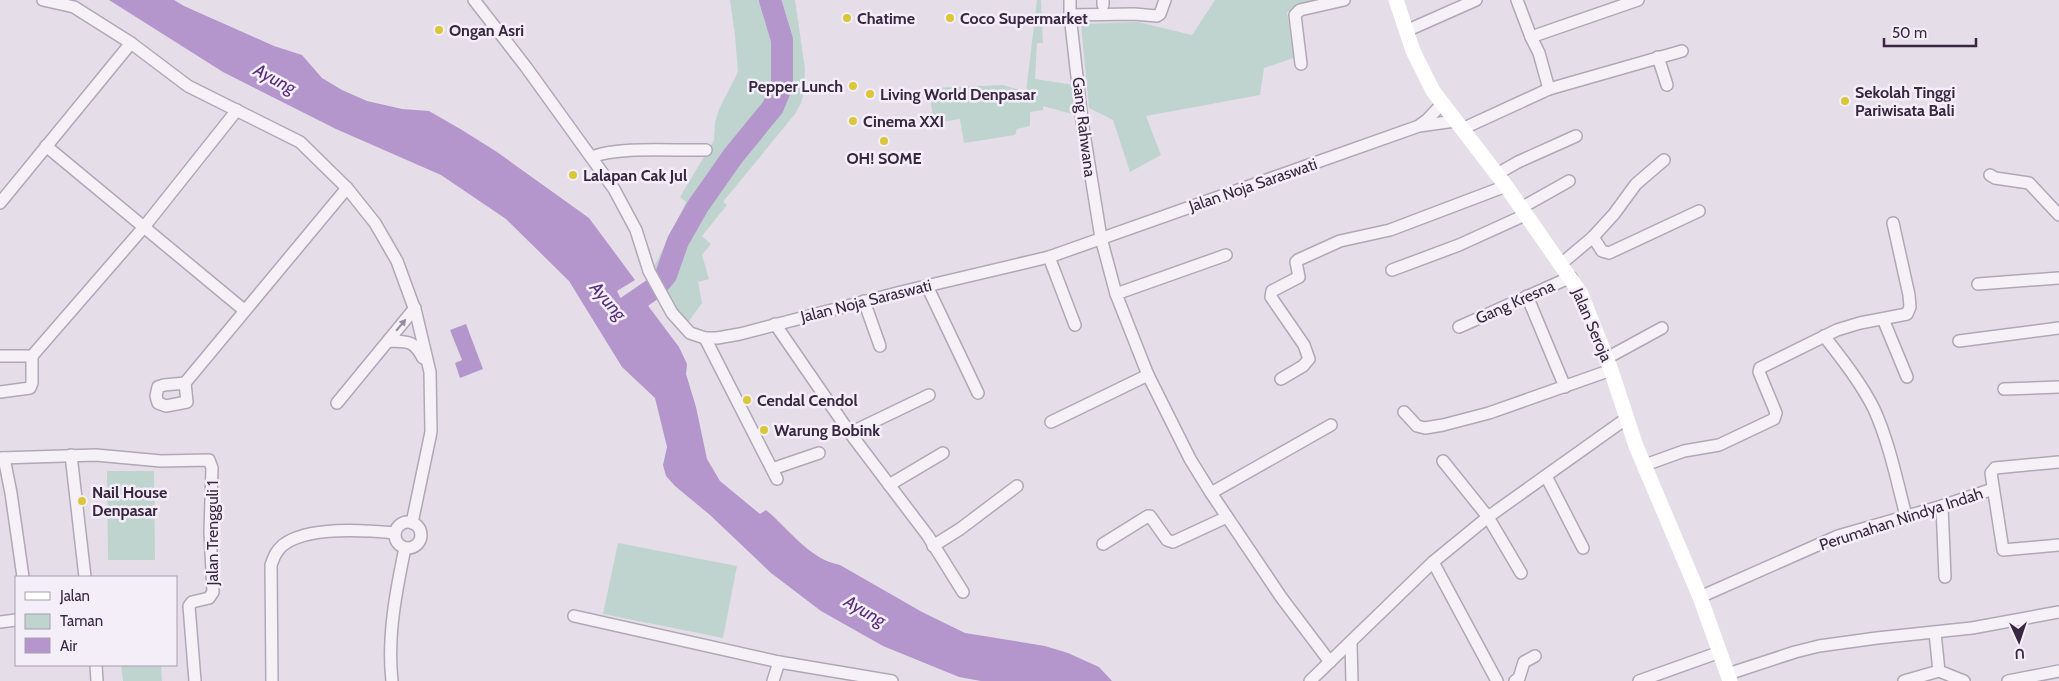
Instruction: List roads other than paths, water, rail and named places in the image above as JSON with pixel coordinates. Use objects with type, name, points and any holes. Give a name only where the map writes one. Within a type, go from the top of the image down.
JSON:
[{"type":"street","points":[[43,0],[74,8],[131,43],[188,86],[300,142],[348,188],[375,223],[397,261],[415,308],[430,372],[431,432],[412,523]]},
{"type":"street","points":[[474,0],[592,157],[630,216],[649,271],[662,296],[684,328],[690,333],[704,338],[774,474],[819,453]]},
{"type":"street","name":"Gang Rahwana","points":[[1070,0],[1082,121],[1101,238],[1116,294],[1148,375],[1190,460],[1281,597],[1330,662]]},
{"type":"street","points":[[1070,15],[1134,14],[1157,16],[1160,14],[1165,0]]},
{"type":"street","points":[[1301,64],[1295,15],[1300,10],[1344,0]]},
{"type":"street","name":"Jalan Seroja","points":[[1396,0],[1417,59],[1442,104],[1501,180],[1571,277],[1581,294],[1609,364],[1645,465],[1700,597],[1729,677]]},
{"type":"street","points":[[1406,31],[1476,0]]},
{"type":"street","points":[[1517,0],[1539,53],[1549,89]]},
{"type":"street","points":[[1531,37],[1638,0]]},
{"type":"street","points":[[0,203],[131,43]]},
{"type":"street","name":"Jalan Noja Saraswati","points":[[1419,126],[1459,125],[1549,89],[1682,51]]},
{"type":"street","points":[[1658,57],[1667,85]]},
{"type":"street","name":"Jalan Noja Saraswati","points":[[704,338],[726,337],[864,301],[1050,257],[1419,126],[1442,104]]},
{"type":"street","points":[[0,392],[30,388],[32,383],[32,356],[144,227],[237,110]]},
{"type":"street","points":[[1281,379],[1303,366],[1309,359],[1304,345],[1271,297],[1272,291],[1298,277],[1296,262],[1298,260],[1340,241],[1390,230],[1501,180],[1518,162],[1576,136]]},
{"type":"street","points":[[46,146],[244,310]]},
{"type":"street","points":[[592,157],[603,153],[619,151],[706,150]]},
{"type":"street","points":[[1561,264],[1593,236],[1614,214],[1636,184],[1664,160]]},
{"type":"street","points":[[1990,175],[1995,178],[2029,183],[2059,215]]},
{"type":"street","points":[[1392,270],[1459,245],[1523,211],[1569,181]]},
{"type":"street","points":[[185,383],[244,310],[348,188]]},
{"type":"street","points":[[1593,236],[1602,251],[1608,254],[1699,211]]},
{"type":"street","points":[[1645,465],[1684,451],[1719,445],[1774,419],[1776,414],[1759,372],[1760,368],[1824,336],[1860,323],[1905,316],[1910,307],[1905,270],[1893,223]]},
{"type":"street","points":[[1116,294],[1226,255]]},
{"type":"street","points":[[1050,257],[1075,325]]},
{"type":"street","name":"Gang Kresna","points":[[1459,328],[1571,277]]},
{"type":"street","points":[[1978,284],[2059,278]]},
{"type":"street","points":[[926,286],[978,393]]},
{"type":"street","points":[[1527,296],[1565,387]]},
{"type":"street","points":[[864,301],[880,346]]},
{"type":"street","points":[[337,403],[415,308]]},
{"type":"street","points":[[1883,319],[1907,377]]},
{"type":"street","points":[[775,324],[850,433],[933,546],[963,592]]},
{"type":"street","points":[[1404,412],[1417,426],[1425,428],[1489,413],[1565,387],[1609,364],[1662,328]]},
{"type":"street","points":[[1959,341],[2059,328]]},
{"type":"street","points":[[1824,336],[1858,382],[1874,410],[1892,463],[1906,516]]},
{"type":"street","points":[[388,341],[408,342],[417,346],[430,372]]},
{"type":"street","points":[[0,356],[32,356]]},
{"type":"street","points":[[1051,422],[1148,375]]},
{"type":"street","points":[[2004,389],[2059,387]]},
{"type":"street","points":[[850,433],[929,395]]},
{"type":"street","points":[[1310,681],[1351,644],[1433,562],[1488,516],[1627,418]]},
{"type":"street","points":[[1211,493],[1331,425]]},
{"type":"street","points":[[889,485],[943,453]]},
{"type":"street","points":[[70,455],[85,576]]},
{"type":"street","name":"Jalan Trengguli 1","points":[[2,458],[96,455],[161,461],[209,460],[212,464],[210,532],[213,592],[209,598],[192,602],[189,606],[195,681]]},
{"type":"street","points":[[2,458],[12,492],[23,576]]},
{"type":"street","points":[[1443,461],[1488,516],[1521,573]]},
{"type":"street","points":[[2059,462],[1992,469],[1993,489],[2003,550],[2059,545]]},
{"type":"street","points":[[1546,476],[1583,548]]},
{"type":"street","points":[[933,546],[960,529],[1018,486]]},
{"type":"street","name":"Perumahan Nindya Indah","points":[[1700,597],[1838,536],[1993,489]]},
{"type":"street","points":[[1942,506],[1945,577]]},
{"type":"street","points":[[1103,544],[1148,516],[1150,516],[1167,540],[1173,542],[1227,517]]},
{"type":"street","points":[[408,522],[420,528],[421,538],[416,545],[405,548],[395,541],[394,532],[399,525],[408,522]]},
{"type":"street","points":[[272,681],[271,565],[276,553],[292,540],[321,532],[394,532]]},
{"type":"street","points":[[392,681],[391,646],[394,611],[405,548]]},
{"type":"street","points":[[1433,562],[1498,681]]},
{"type":"street","points":[[1729,677],[1795,652],[1819,646],[1972,628],[2059,612]]},
{"type":"street","points":[[574,616],[779,662],[892,681]]},
{"type":"street","points":[[0,622],[15,620]]},
{"type":"street","points":[[1935,633],[1939,672]]},
{"type":"street","points":[[1351,644],[1352,681]]},
{"type":"street","points":[[1639,681],[1720,652]]},
{"type":"street","points":[[1515,681],[1519,678],[1524,662],[1535,656]]},
{"type":"street","points":[[773,681],[779,662]]},
{"type":"street","points":[[96,666],[98,681]]},
{"type":"street","points":[[2008,681],[2059,671]]},
{"type":"street","points":[[1904,681],[1939,672],[1964,681]]},
{"type":"water","name":"Ayung","points":[[109,0],[174,0],[274,46],[302,55],[322,78],[342,90],[367,101],[402,109],[429,111],[497,152],[589,218],[635,280],[617,291],[622,301],[642,290],[649,307],[679,347],[687,364],[686,374],[696,407],[707,459],[720,481],[760,514],[766,510],[800,543],[819,557],[840,565],[922,612],[965,633],[1045,646],[1068,653],[1099,667],[1112,681],[981,681],[959,677],[883,646],[821,611],[771,573],[666,476],[663,465],[667,447],[655,398],[622,367],[569,281],[506,219],[441,175],[336,129],[223,72]]},
{"type":"water","points":[[466,324],[483,369],[460,378],[455,363],[462,360],[450,330]]},
{"type":"waterway","name":"Ayung","points":[[621,311],[656,287],[666,275],[678,241],[698,206],[733,156],[773,107],[782,85],[782,40],[770,0]]},
{"type":"place","name":"Chatime","points":[[847,18]]},
{"type":"place","name":"Coco Supermarket","points":[[950,18]]},
{"type":"place","name":"Ongan Asri","points":[[439,30]]},
{"type":"place","name":"Pepper Lunch","points":[[853,86]]},
{"type":"place","name":"Living World Denpasar","points":[[870,94]]},
{"type":"place","name":"Sekolah Tinggi Pariwisata Bali","points":[[1845,101]]},
{"type":"place","name":"Cinema XXI","points":[[853,121]]},
{"type":"place","name":"OH! SOME","points":[[884,141]]},
{"type":"place","name":"Lalapan Cak Jul","points":[[573,175]]},
{"type":"place","name":"Cendal Cendol","points":[[747,400]]},
{"type":"place","name":"Warung Bobink","points":[[764,430]]},
{"type":"place","name":"Nail House Denpasar","points":[[82,501]]}]
